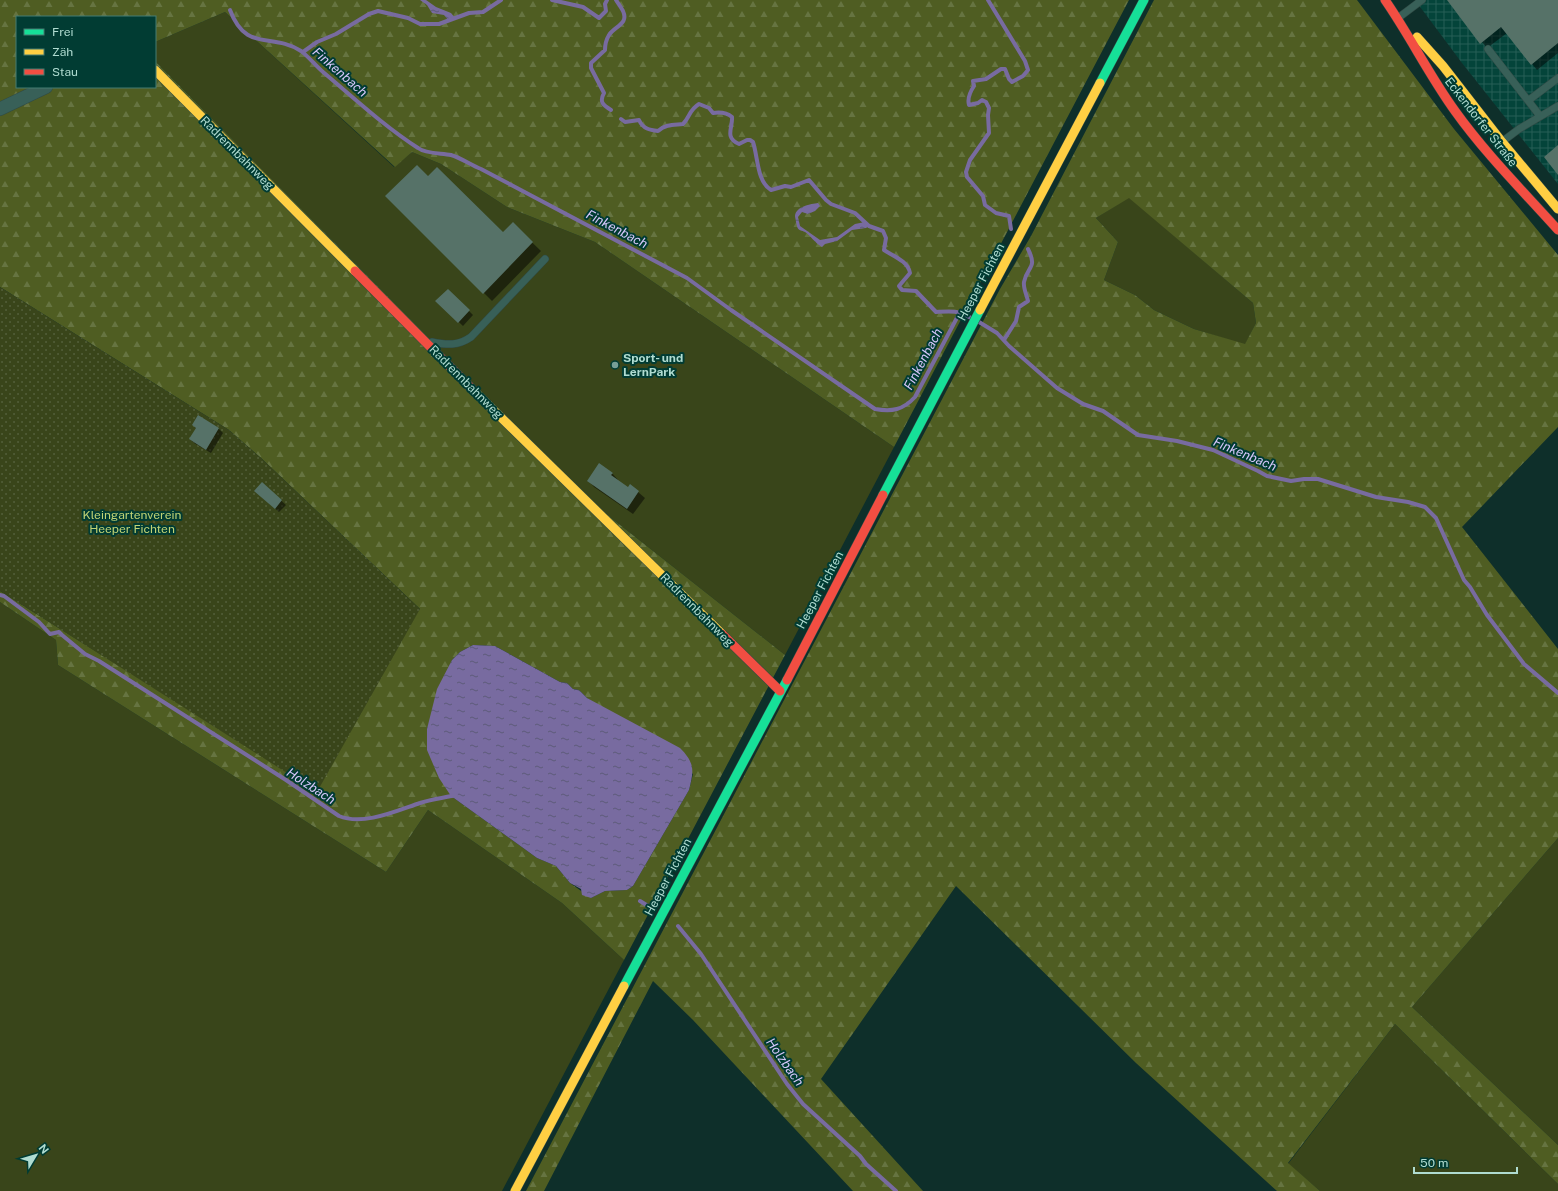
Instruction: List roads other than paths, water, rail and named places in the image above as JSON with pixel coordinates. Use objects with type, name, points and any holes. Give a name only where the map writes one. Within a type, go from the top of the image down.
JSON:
[{"type":"street","name":"Heeper Fichten","points":[[515,1191],[1144,0]]},
{"type":"street","name":"Eckendorfer Straße","points":[[1385,0],[1398,18],[1426,69],[1454,110],[1495,162],[1558,230]]},
{"type":"street","name":"Eckendorfer Straße","points":[[1398,18],[1443,66],[1502,142],[1558,209]]},
{"type":"street","name":"Radrennbahnweg","points":[[156,71],[424,340],[780,691]]},
{"type":"street","points":[[0,109],[44,88]]},
{"type":"lane","points":[[1398,18],[1422,0]]},
{"type":"lane","points":[[1488,49],[1540,116]]},
{"type":"lane","points":[[1529,100],[1558,78]]},
{"type":"lane","points":[[1502,142],[1540,116],[1558,106]]},
{"type":"lane","points":[[424,340],[446,345],[464,342],[471,337],[545,259]]},
{"type":"water","points":[[420,0],[426,0],[436,7],[451,13],[456,19],[449,21],[444,15],[432,13],[427,5]]},
{"type":"water","points":[[818,203],[820,206],[815,211],[808,214],[802,212],[798,217],[800,226],[820,240],[837,237],[855,224],[865,222],[869,226],[866,228],[852,230],[837,241],[825,244],[822,247],[807,233],[798,228],[795,217],[798,210],[801,208]]},
{"type":"water","points":[[473,645],[495,646],[560,682],[567,683],[573,689],[579,690],[587,698],[680,748],[685,753],[691,763],[692,768],[692,778],[689,790],[633,886],[627,890],[605,891],[591,898],[582,895],[581,889],[570,883],[556,866],[537,858],[451,796],[439,778],[427,750],[427,729],[437,689],[452,660],[460,652]]},
{"type":"waterway","name":"Finkenbach","points":[[303,52],[317,42],[336,34],[369,14],[378,11],[408,18],[420,24],[439,24],[469,13],[483,12],[501,0]]},
{"type":"waterway","name":"Finkenbach","points":[[552,0],[583,7],[599,18],[606,11],[605,4],[607,0]]},
{"type":"waterway","name":"Finkenbach","points":[[611,110],[602,101],[604,93],[591,68],[591,63],[605,50],[609,35],[623,22],[623,11],[616,0]]},
{"type":"waterway","points":[[988,0],[1025,61],[1028,70],[1023,76],[1012,82],[1009,79],[1005,69],[1001,69],[986,79],[973,81],[974,86],[969,95],[969,105],[978,103],[982,100],[986,102],[989,108],[989,133],[970,160],[966,172],[967,177],[983,196],[985,205],[996,213],[1009,216],[1011,229]]},
{"type":"waterway","name":"Finkenbach","points":[[230,10],[236,23],[244,32],[252,37],[280,43],[301,51],[370,112],[421,150],[451,155],[481,169],[687,278],[875,409],[897,409],[906,405],[915,397],[960,312]]},
{"type":"waterway","name":"Finkenbach","points":[[621,119],[625,122],[639,120],[645,127],[658,131],[667,126],[683,124],[691,111],[699,104],[709,108],[713,113],[718,112],[730,115],[732,117],[730,132],[732,139],[734,142],[739,144],[747,140],[753,142],[760,175],[766,186],[771,190],[785,186],[791,187],[809,180],[831,204],[855,213],[869,226],[883,231],[886,238],[884,250],[900,259],[909,269],[910,273],[899,286],[902,290],[916,291],[936,312],[954,312],[971,318]]},
{"type":"waterway","points":[[1004,340],[1016,321],[1019,307],[1028,301],[1024,284],[1025,277],[1032,264],[1028,249]]},
{"type":"waterway","name":"Finkenbach","points":[[979,322],[997,333],[1009,346],[1057,388],[1083,404],[1103,411],[1138,435],[1177,441],[1213,450],[1267,476],[1291,481],[1318,479],[1376,497],[1408,502],[1425,507],[1436,518],[1464,580],[1487,615],[1524,664],[1558,693]]},
{"type":"waterway","name":"Holzbach","points":[[0,595],[4,596],[39,622],[50,634],[59,632],[85,654],[99,661],[286,780],[339,816],[348,819],[369,818],[424,802],[456,795]]},
{"type":"waterway","name":"Holzbach","points":[[640,901],[653,909]]},
{"type":"waterway","name":"Holzbach","points":[[678,926],[701,954],[787,1084],[803,1104],[896,1191]]},
{"type":"place","name":"Sport- und LernPark","points":[[615,365]]},
{"type":"park label","name":"Kleingartenverein Heeper Fichten","points":[[132,522]]}]
